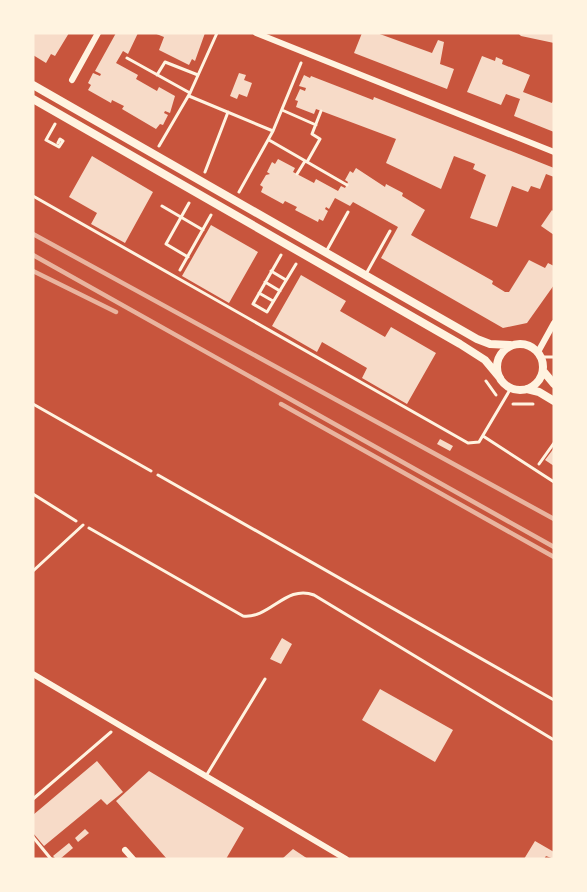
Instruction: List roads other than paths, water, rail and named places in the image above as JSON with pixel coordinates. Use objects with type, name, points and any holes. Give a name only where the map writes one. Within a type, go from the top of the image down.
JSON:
[{"type":"street","points":[[72,80],[98,33]]},
{"type":"street","points":[[256,33],[554,152]]},
{"type":"street","points":[[33,85],[484,342],[527,344],[540,354]]},
{"type":"street","points":[[33,99],[470,350],[490,365],[511,388],[539,392],[554,401]]},
{"type":"street","points":[[554,323],[540,354],[544,372],[554,384]]},
{"type":"street","points":[[500,378],[497,370],[499,358],[510,345]]},
{"type":"street","points":[[527,389],[536,384],[544,372]]},
{"type":"street","points":[[33,674],[346,859]]},
{"type":"street","points":[[125,850],[133,859]]},
{"type":"lane","points":[[33,196],[468,443],[477,444],[511,388]]},
{"type":"lane","points":[[326,253],[348,212]]},
{"type":"lane","points":[[365,275],[390,231]]},
{"type":"lane","points":[[540,354],[554,357]]},
{"type":"lane","points":[[483,436],[554,482]]},
{"type":"lane","points":[[158,475],[554,700]]},
{"type":"lane","points":[[33,571],[83,525]]},
{"type":"lane","points":[[206,776],[265,679]]},
{"type":"railway","points":[[33,234],[554,519]]},
{"type":"railway","points":[[33,255],[554,547]]},
{"type":"railway","points":[[33,271],[116,312]]},
{"type":"railway","points":[[281,404],[554,557]]}]
